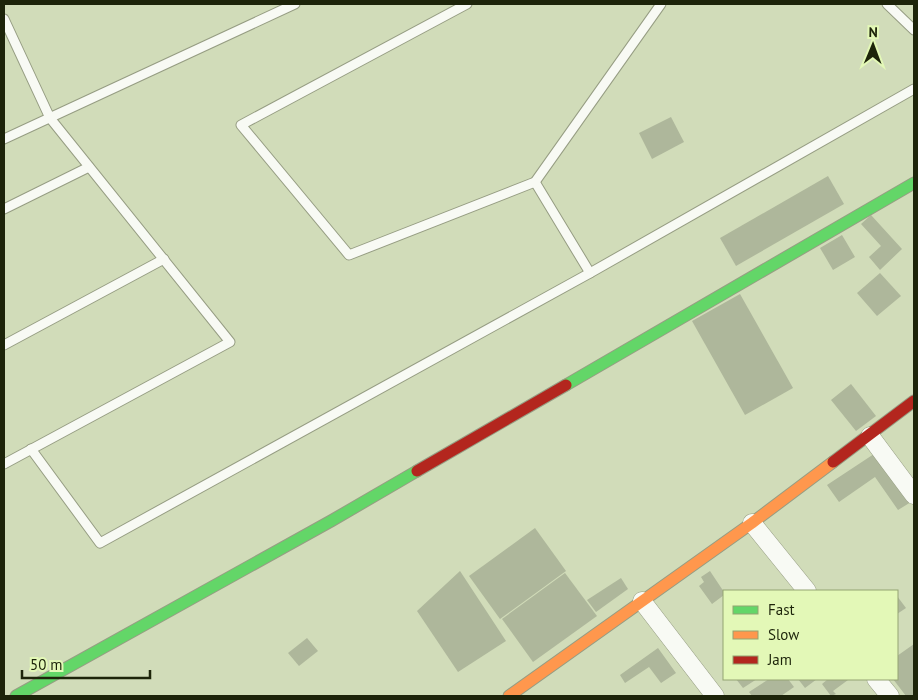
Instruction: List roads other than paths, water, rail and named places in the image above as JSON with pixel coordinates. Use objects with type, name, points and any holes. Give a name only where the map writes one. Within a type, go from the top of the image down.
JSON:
[{"type":"street","points":[[16,696],[331,520],[914,183]]},
{"type":"street","points":[[509,696],[528,691],[642,601],[870,436],[914,401]]},
{"type":"street","points":[[870,436],[914,495]]},
{"type":"street","points":[[752,522],[806,590]]},
{"type":"street","points":[[642,601],[715,696]]},
{"type":"street","points":[[877,680],[890,696]]},
{"type":"lane","points":[[4,139],[295,4]]},
{"type":"lane","points":[[467,4],[241,125],[349,256],[535,182],[660,4]]},
{"type":"lane","points":[[886,4],[914,30]]},
{"type":"lane","points":[[4,19],[50,118],[230,342],[4,464]]},
{"type":"lane","points":[[31,449],[100,543],[590,273],[914,89]]},
{"type":"lane","points":[[4,209],[89,167]]},
{"type":"lane","points":[[535,182],[590,273]]},
{"type":"lane","points":[[4,346],[164,259]]}]
